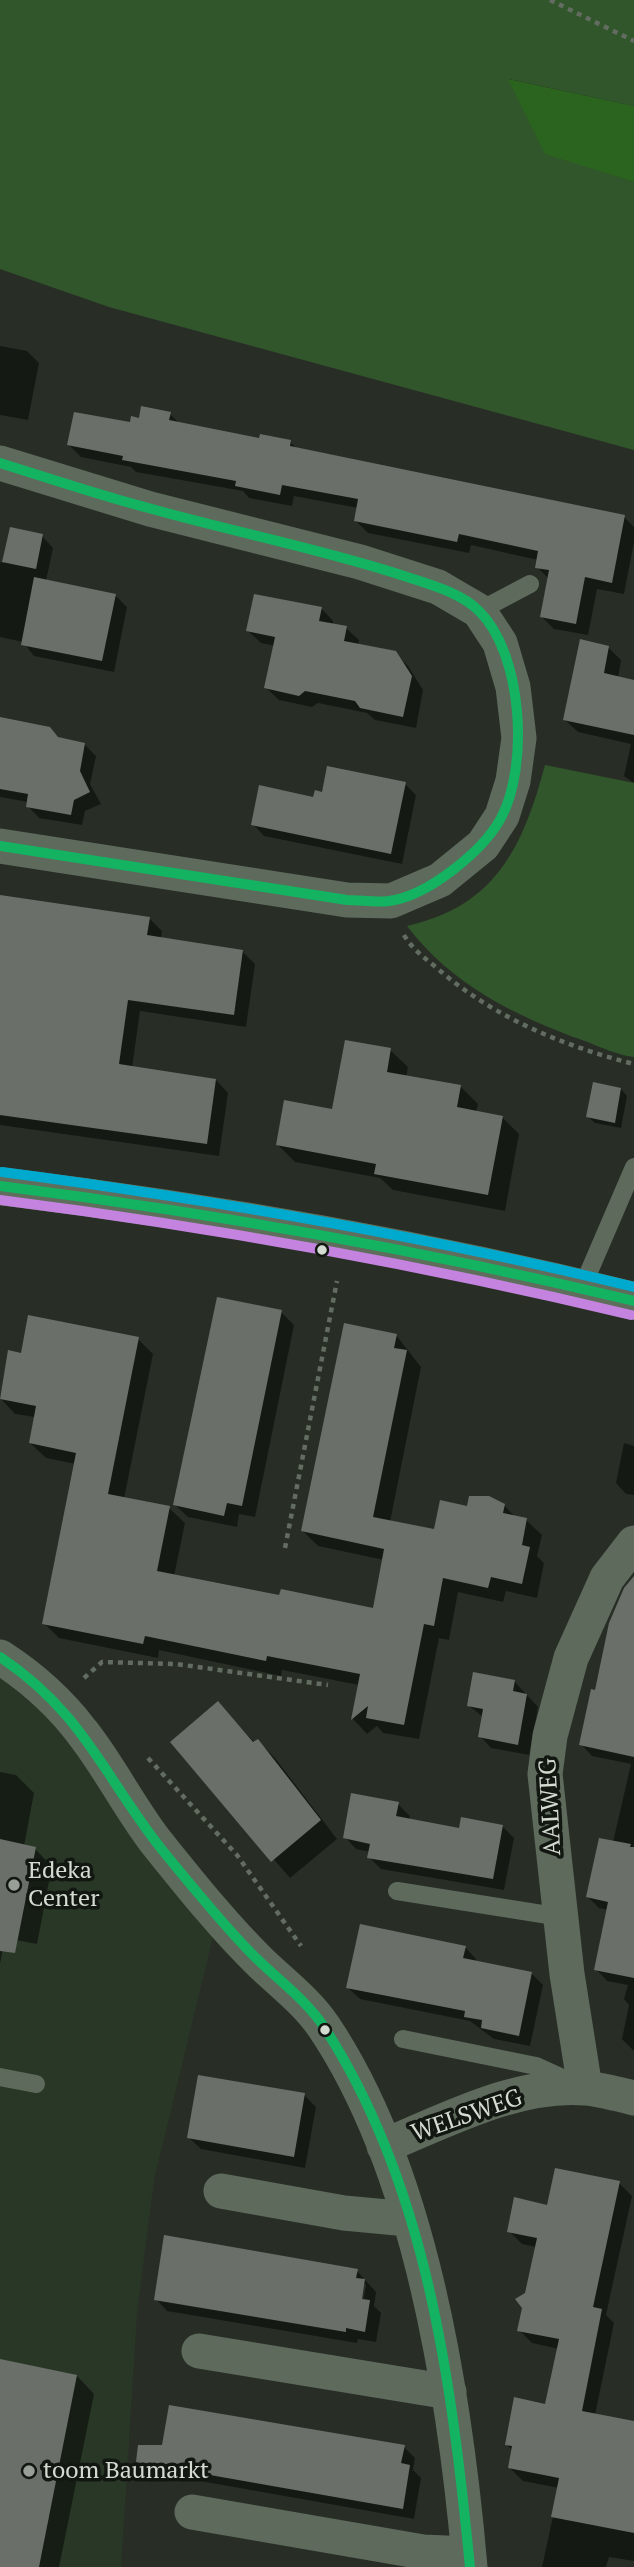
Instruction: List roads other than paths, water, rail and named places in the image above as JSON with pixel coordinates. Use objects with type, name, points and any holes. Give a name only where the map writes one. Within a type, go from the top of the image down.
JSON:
[{"type":"street","points":[[0,463],[150,509],[360,562],[438,587],[479,611],[500,643],[513,687],[519,738],[513,781],[502,816],[483,845],[440,880],[391,901],[347,900],[0,846]]},
{"type":"street","points":[[0,1186],[107,1199],[347,1239],[634,1301]]},
{"type":"street","name":"AALWEG","points":[[585,2088],[561,1917],[545,1773],[550,1736],[571,1658],[590,1610],[607,1578],[634,1543]]},
{"type":"street","points":[[0,1657],[61,1707],[83,1733],[116,1786],[156,1841],[218,1916],[260,1962],[300,1998],[324,2027],[361,2095],[384,2146],[408,2219],[449,2392],[469,2561],[192,2512]]},
{"type":"street","name":"WELSWEG","points":[[384,2146],[482,2106],[538,2091],[585,2088],[634,2098]]},
{"type":"street","points":[[221,2191],[344,2213],[408,2219]]},
{"type":"street","points":[[199,2351],[449,2392]]},
{"type":"lane","points":[[479,611],[530,584]]},
{"type":"lane","points":[[582,1288],[634,1167]]},
{"type":"lane","points":[[397,1891],[561,1917]]},
{"type":"lane","points":[[403,2039],[536,2066],[585,2088]]},
{"type":"lane","points":[[0,2077],[36,2084]]},
{"type":"place","name":"Edeka Center","points":[[14,1885]]},
{"type":"place","name":"toom Baumarkt","points":[[29,2471]]}]
